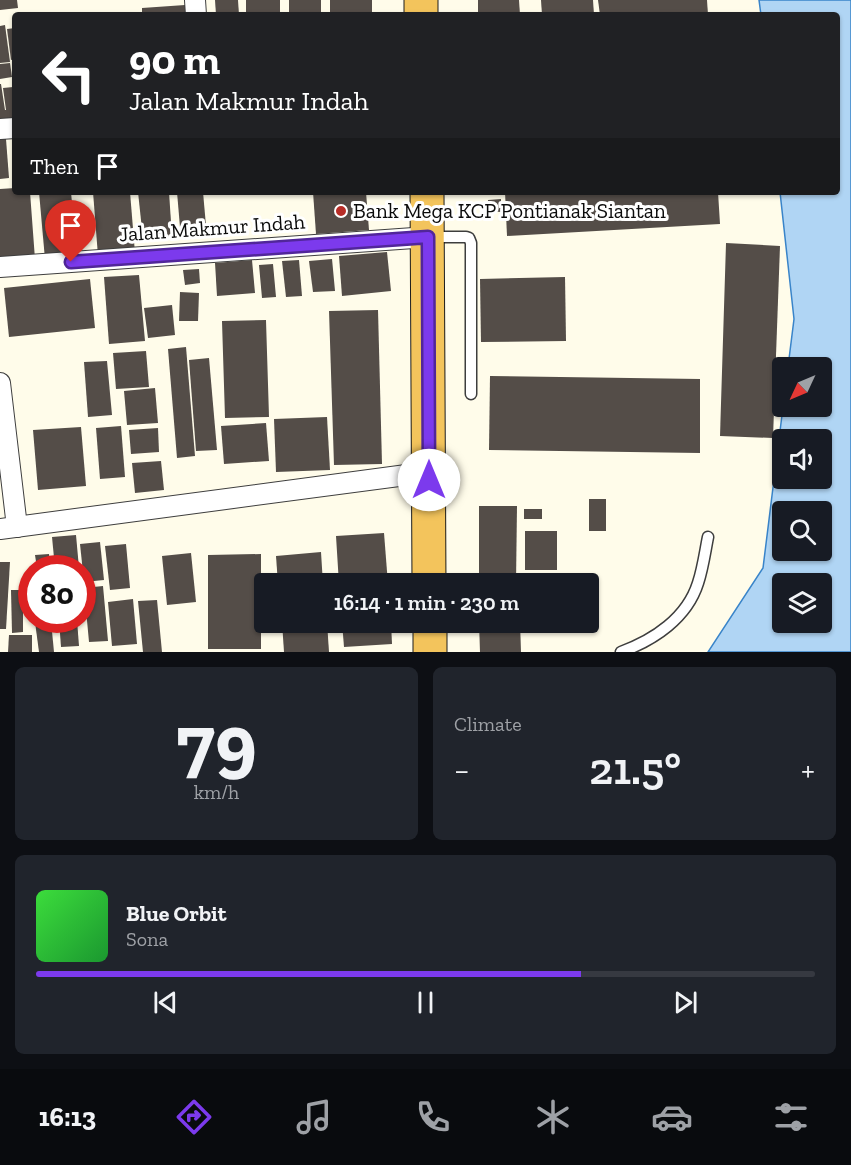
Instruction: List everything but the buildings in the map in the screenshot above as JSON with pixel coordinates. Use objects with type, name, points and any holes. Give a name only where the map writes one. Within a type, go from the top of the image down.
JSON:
[{"type":"highway","points":[[427,195],[429,573]]},
{"type":"highway","points":[[430,633],[430,652]]},
{"type":"street","name":"Jalan Makmur Indah","points":[[0,267],[428,237]]},
{"type":"street","points":[[0,383],[9,528],[429,476]]},
{"type":"lane","points":[[428,237],[466,237],[470,240],[471,394]]},
{"type":"lane","points":[[621,652],[659,633],[687,607],[698,584],[708,537]]},
{"type":"water","points":[[759,0],[851,0],[851,652],[708,652],[763,568],[773,489],[832,489],[832,429],[780,429],[782,417],[832,417],[832,357],[789,357],[794,319],[780,195],[840,195],[840,12],[761,12]]},
{"type":"place","name":"Bank Mega KCP Pontianak Siantan","points":[[341,211]]},
{"type":"route","points":[[71,262],[428,237],[429,480]]}]
